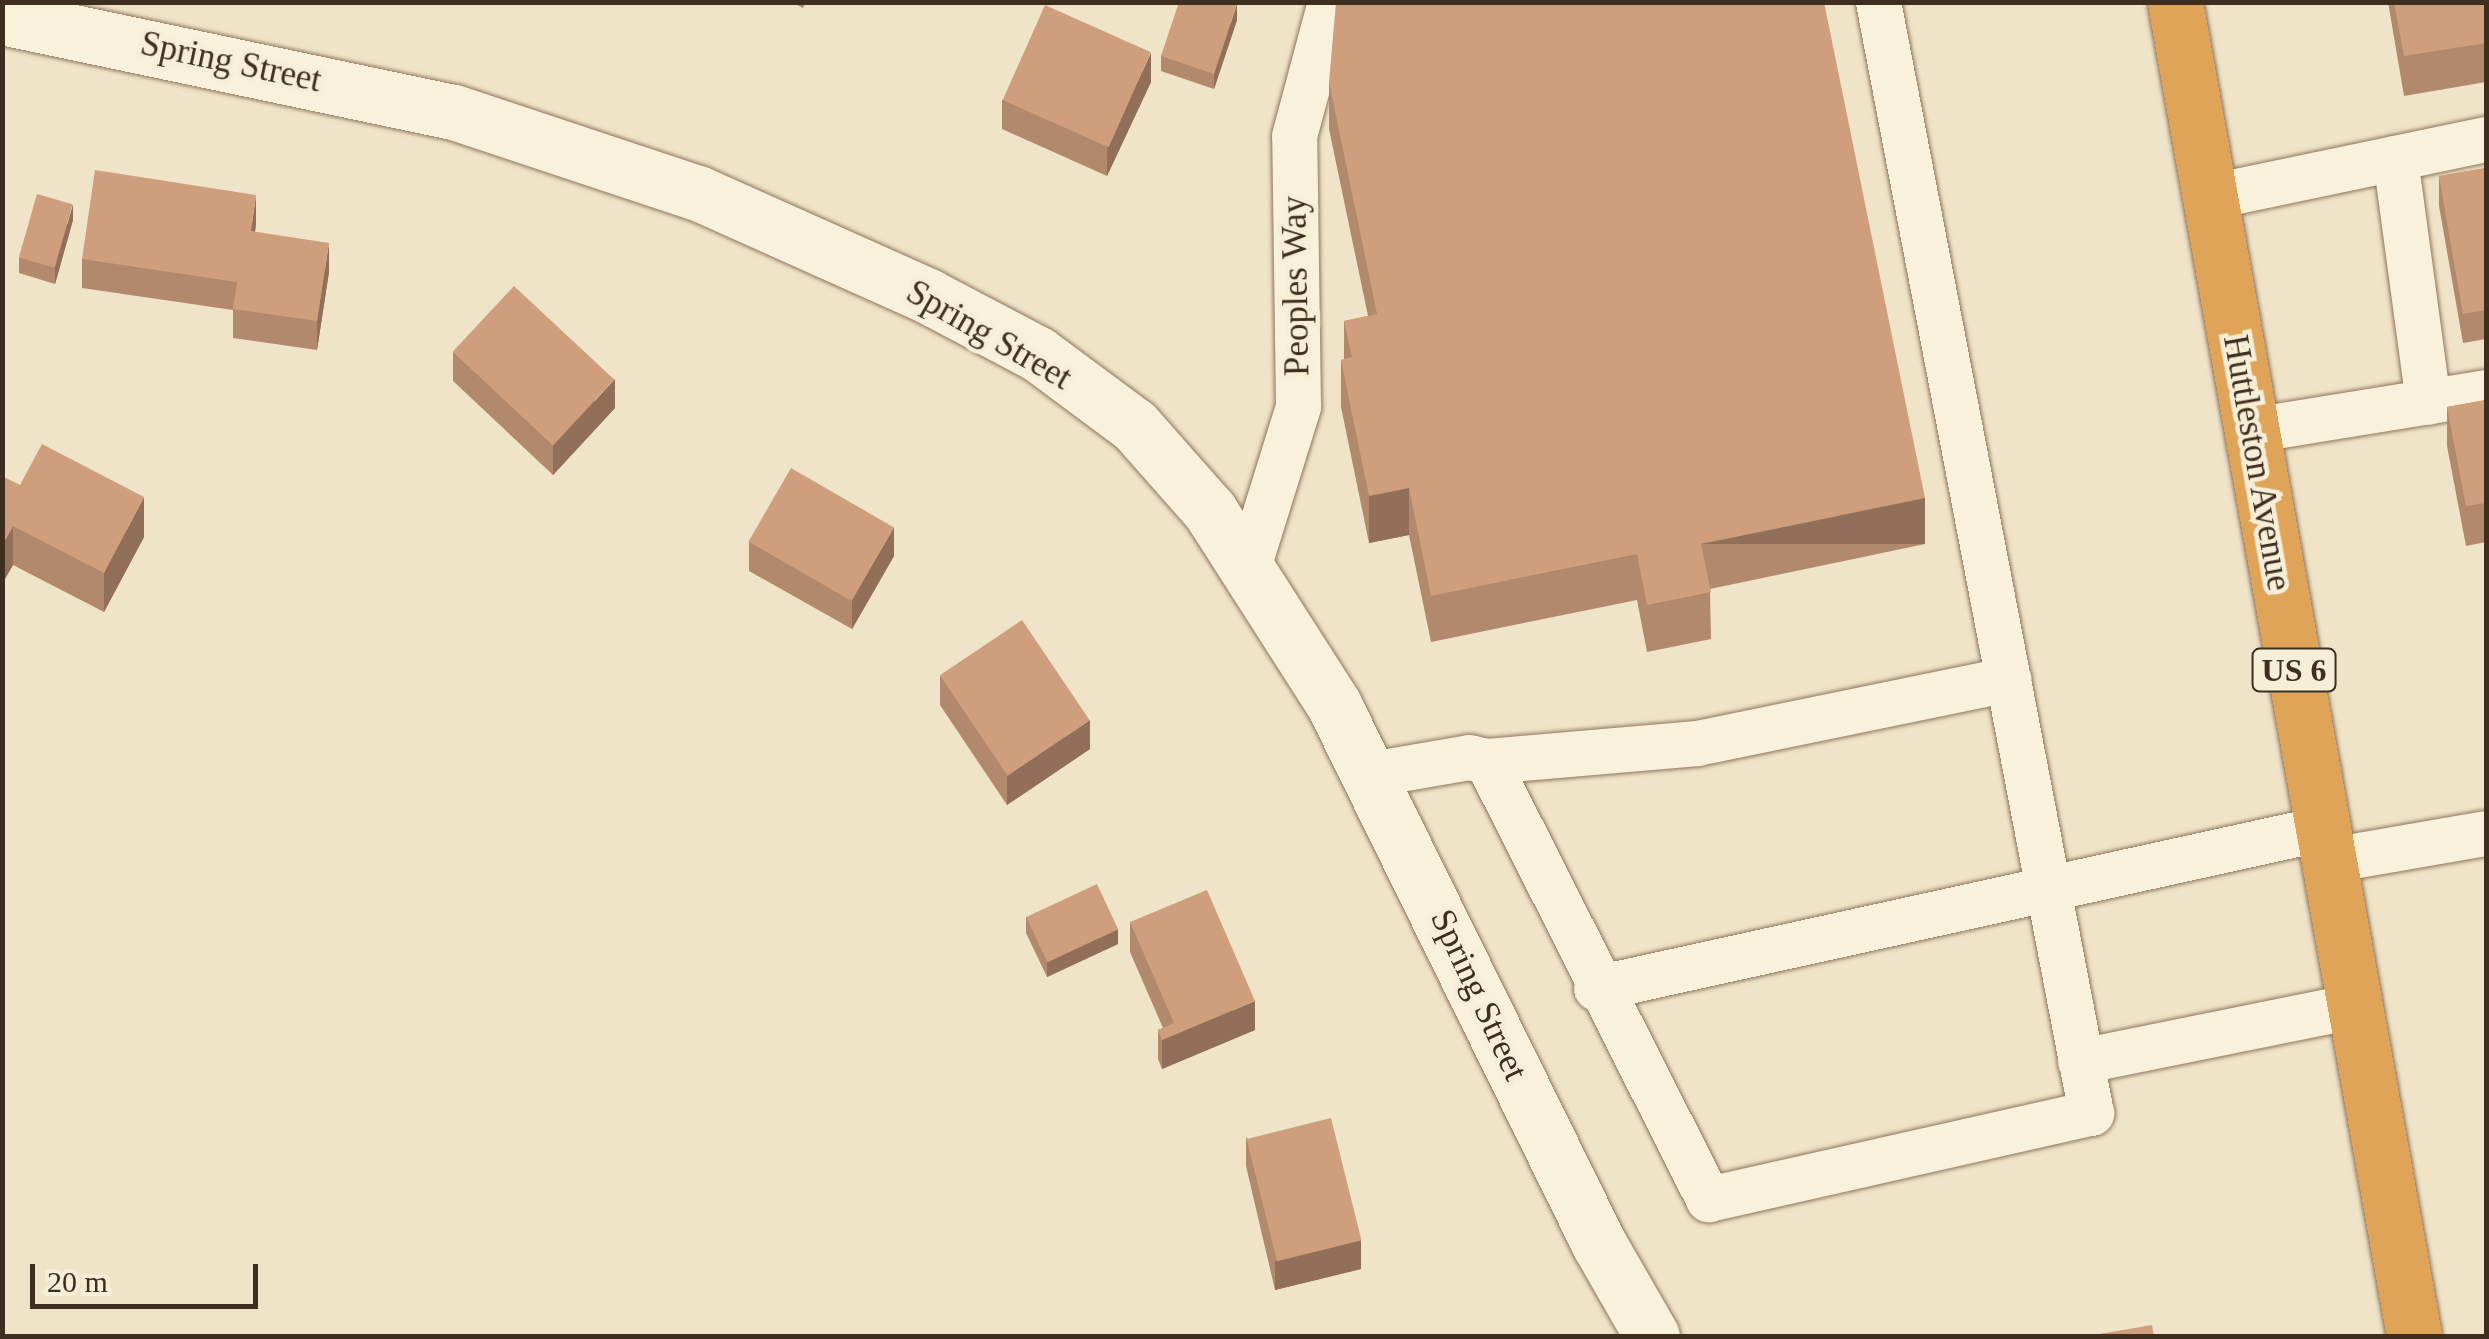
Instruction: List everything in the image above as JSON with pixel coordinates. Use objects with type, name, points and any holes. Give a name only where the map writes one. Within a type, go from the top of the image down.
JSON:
[{"type":"highway","name":"Huttleston Avenue","points":[[2174,2],[2414,1336]]},
{"type":"street","name":"Spring Street","points":[[2,17],[454,112],[698,193],[816,244],[1038,354],[1134,426],[1210,510],[1370,774],[1598,1244],[1652,1336]]},
{"type":"lane","name":"Peoples Way","points":[[1248,567],[1298,406],[1294,136],[1330,2]]},
{"type":"lane","points":[[1487,762],[1596,988],[1708,1199],[2091,1113],[1878,2]]},
{"type":"lane","points":[[2208,198],[2486,140]]},
{"type":"lane","points":[[2395,158],[2428,402]]},
{"type":"lane","points":[[2251,430],[2486,392]]},
{"type":"lane","points":[[1370,774],[1469,757],[1487,762],[1697,743],[2008,679]]},
{"type":"lane","points":[[1596,988],[2047,892],[2326,844],[2486,833]]},
{"type":"lane","points":[[2080,1061],[2354,1006]]},
{"type":"building","points":[[1179,2],[1237,4],[1214,74],[1161,56]]},
{"type":"building","points":[[1336,2],[1824,2],[1925,498],[1701,544],[1711,592],[1647,605],[1637,554],[1431,596],[1409,488],[1369,496],[1341,360],[1352,357],[1344,321],[1377,314],[1329,82]]},
{"type":"building","points":[[2394,2],[2486,2],[2486,43],[2404,56]]},
{"type":"building","points":[[1045,5],[1151,52],[1109,147],[1003,100]]},
{"type":"building","points":[[2486,168],[2486,310],[2463,314],[2439,176]]},
{"type":"building","points":[[95,170],[256,195],[251,231],[329,243],[317,321],[233,309],[237,282],[82,259]]},
{"type":"building","points":[[37,194],[73,204],[54,268],[19,257]]},
{"type":"building","points":[[514,286],[614,379],[553,445],[453,352]]},
{"type":"building","points":[[2486,400],[2486,503],[2466,506],[2447,407]]},
{"type":"building","points":[[42,444],[144,497],[104,573],[13,526],[2,545],[2,476],[20,485]]},
{"type":"building","points":[[791,468],[894,528],[852,601],[748,542]]},
{"type":"building","points":[[1022,620],[1090,720],[1008,776],[940,675]]},
{"type":"building","points":[[1097,884],[1118,929],[1047,962],[1026,917]]},
{"type":"building","points":[[1207,890],[1255,1001],[1162,1040],[1158,1030],[1174,1023],[1130,922]]},
{"type":"building","points":[[1331,1118],[1361,1240],[1277,1261],[1247,1139]]},
{"type":"building","points":[[2152,1325],[2154,1336],[2088,1336]]}]
